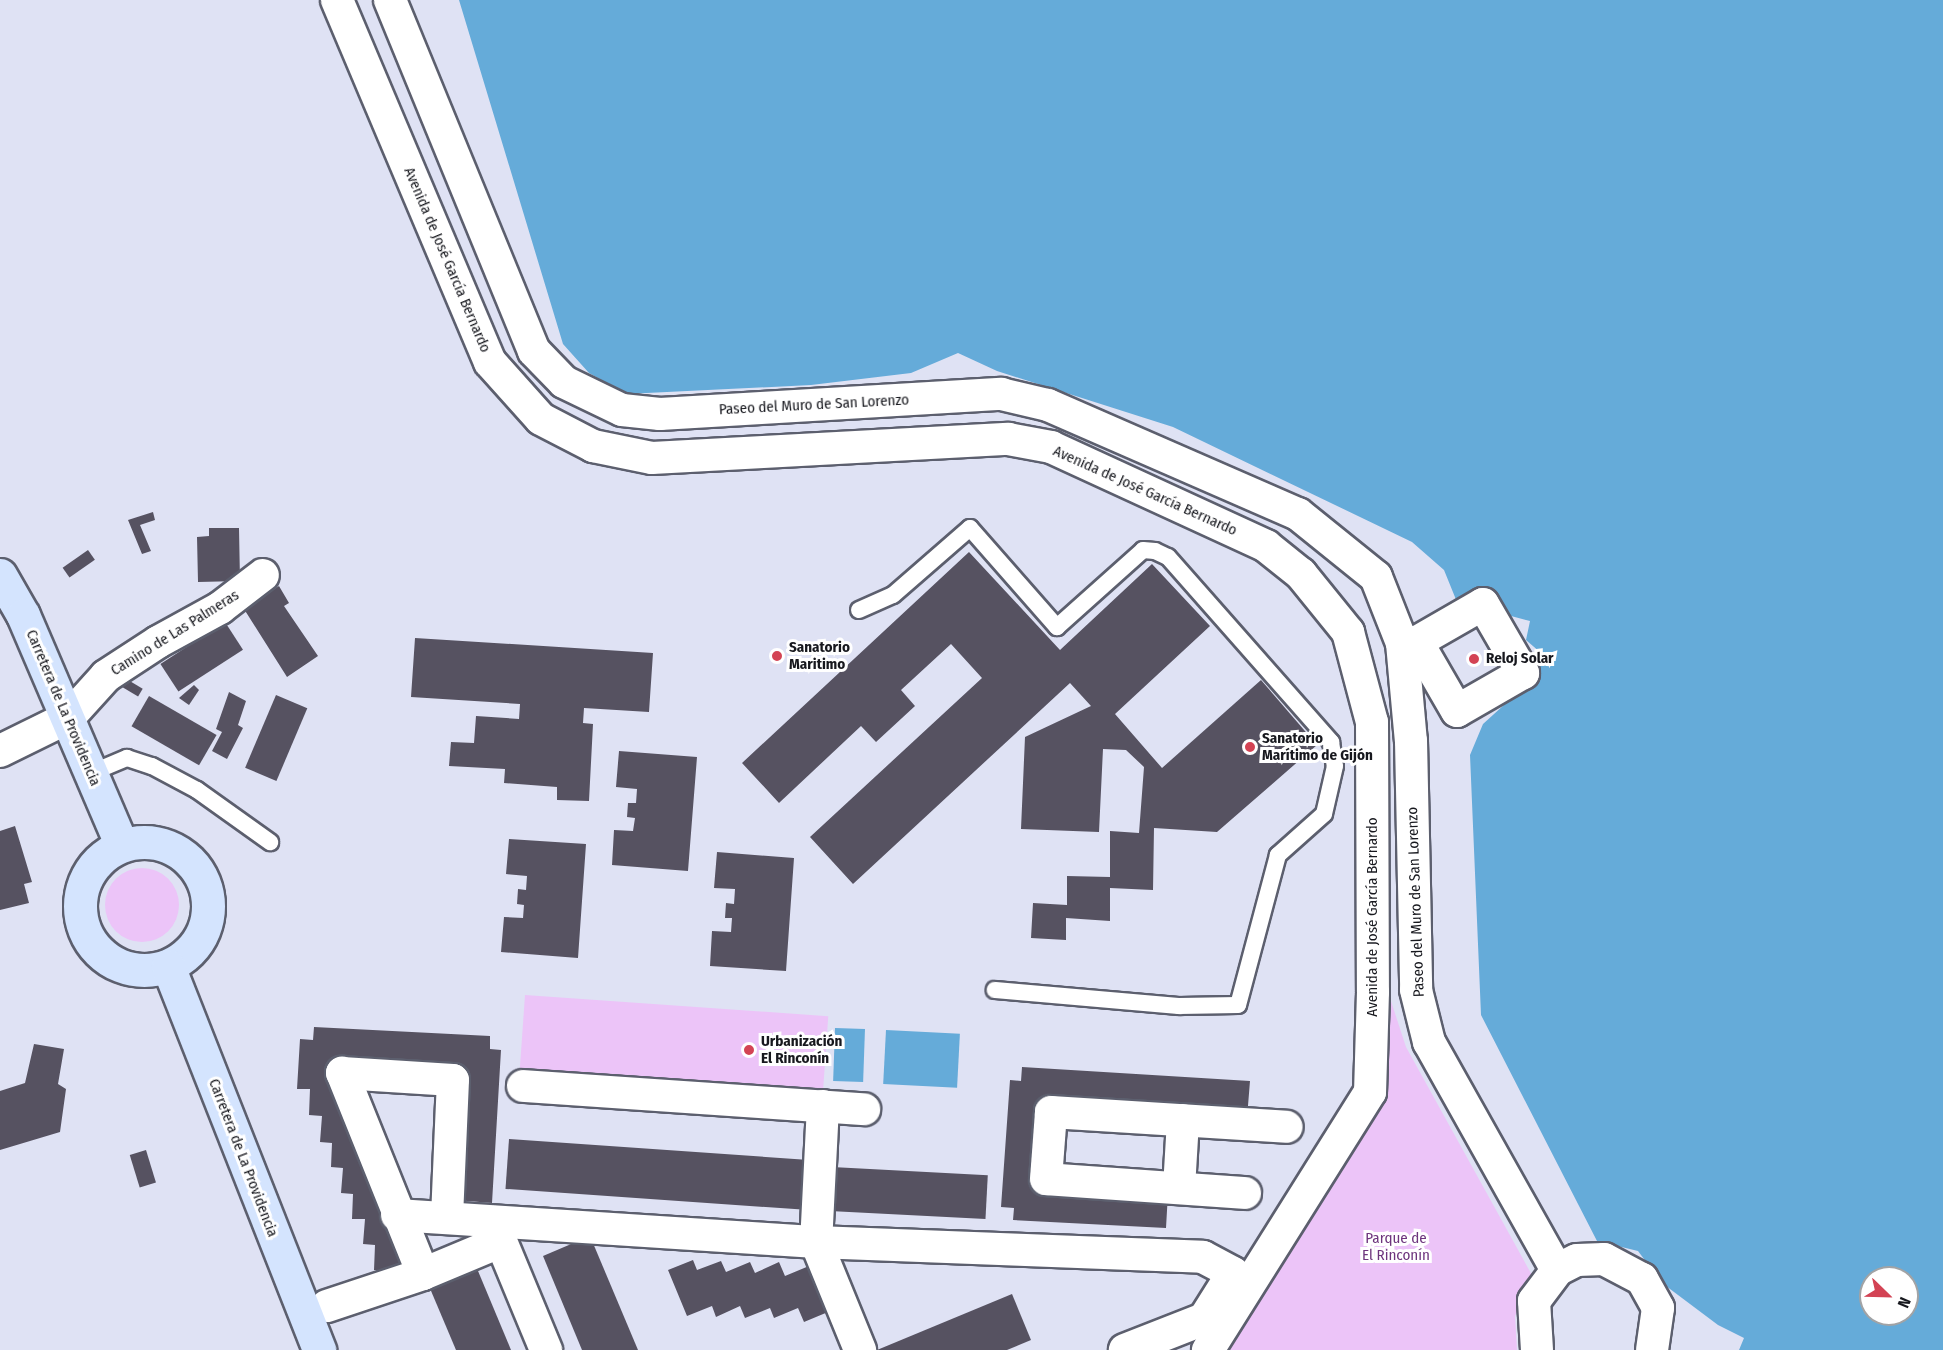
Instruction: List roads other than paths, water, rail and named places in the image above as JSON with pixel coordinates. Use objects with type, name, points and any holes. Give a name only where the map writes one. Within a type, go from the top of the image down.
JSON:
[{"type":"street","name":"Avenida de José García Bernardo","points":[[337,0],[490,362],[541,419],[593,446],[652,458],[1008,439],[1051,447],[1266,546],[1300,574],[1348,632],[1372,722],[1373,1003],[1370,1092],[1208,1350]]},
{"type":"street","name":"Paseo del Muro de San Lorenzo","points":[[390,0],[534,351],[564,382],[622,410],[660,414],[1001,394],[1048,405],[1298,514],[1376,577],[1410,643],[1416,990],[1429,1042],[1557,1270]]},
{"type":"street","name":"Carretera de La Providencia","points":[[0,575],[23,615],[69,717],[121,844]]},
{"type":"street","name":"Camino de Las Palmeras","points":[[0,751],[69,717],[106,676],[158,642],[220,609],[263,575]]},
{"type":"street","points":[[154,843],[180,853],[199,872],[208,897],[208,923],[194,948],[168,966],[144,969],[118,965],[97,950],[82,929],[78,903],[85,877],[101,857],[121,844],[154,843]]},
{"type":"street","name":"Carretera de La Providencia","points":[[168,966],[319,1350]]},
{"type":"street","points":[[423,1274],[397,1215],[342,1073],[453,1080],[447,1218]]},
{"type":"street","points":[[523,1086],[864,1108]]},
{"type":"street","points":[[823,1106],[816,1242],[860,1350]]},
{"type":"street","points":[[1245,1193],[1046,1179],[1050,1113],[1287,1127]]},
{"type":"street","points":[[1179,1188],[1183,1120]]},
{"type":"street","points":[[397,1215],[447,1218],[496,1231],[1203,1257],[1233,1273],[1204,1319],[1125,1350]]},
{"type":"street","points":[[327,1306],[423,1274],[496,1231]]},
{"type":"street","points":[[496,1231],[546,1350]]},
{"type":"street","points":[[1537,1350],[1534,1301],[1557,1270],[1577,1260],[1604,1259],[1642,1279],[1658,1308],[1652,1350]]},
{"type":"lane","points":[[859,610],[893,595],[970,528],[1058,627],[1143,550],[1155,551],[1168,557],[1331,742],[1335,766],[1324,814],[1278,855],[1238,1005],[1179,1006],[995,990]]},
{"type":"lane","points":[[91,773],[127,758],[152,766],[197,790],[270,842]]},
{"type":"water","points":[[459,0],[1943,0],[1943,1350],[1739,1350],[1744,1338],[1718,1325],[1662,1283],[1638,1251],[1597,1241],[1481,1015],[1470,755],[1483,724],[1537,675],[1541,653],[1526,640],[1530,621],[1511,616],[1491,599],[1459,607],[1444,570],[1412,542],[1173,427],[997,371],[958,353],[911,373],[811,385],[626,394],[589,373],[563,344]]},
{"type":"water","name":"Urbanización El Rinconín","points":[[835,1028],[865,1029],[863,1082],[833,1081]]},
{"type":"water","name":"Urbanización El Rinconín","points":[[886,1030],[960,1034],[957,1088],[883,1084]]},
{"type":"place","name":"Sanatorio Maritimo","points":[[777,656]]},
{"type":"place","name":"Reloj Solar","points":[[1474,659]]},
{"type":"place","name":"Sanatorio Marítimo de Gijón","points":[[1250,747]]},
{"type":"place","name":"Urbanización El Rinconín","points":[[749,1050]]},
{"type":"park label","name":"Parque de El Rinconín","points":[[1396,1246]]}]
